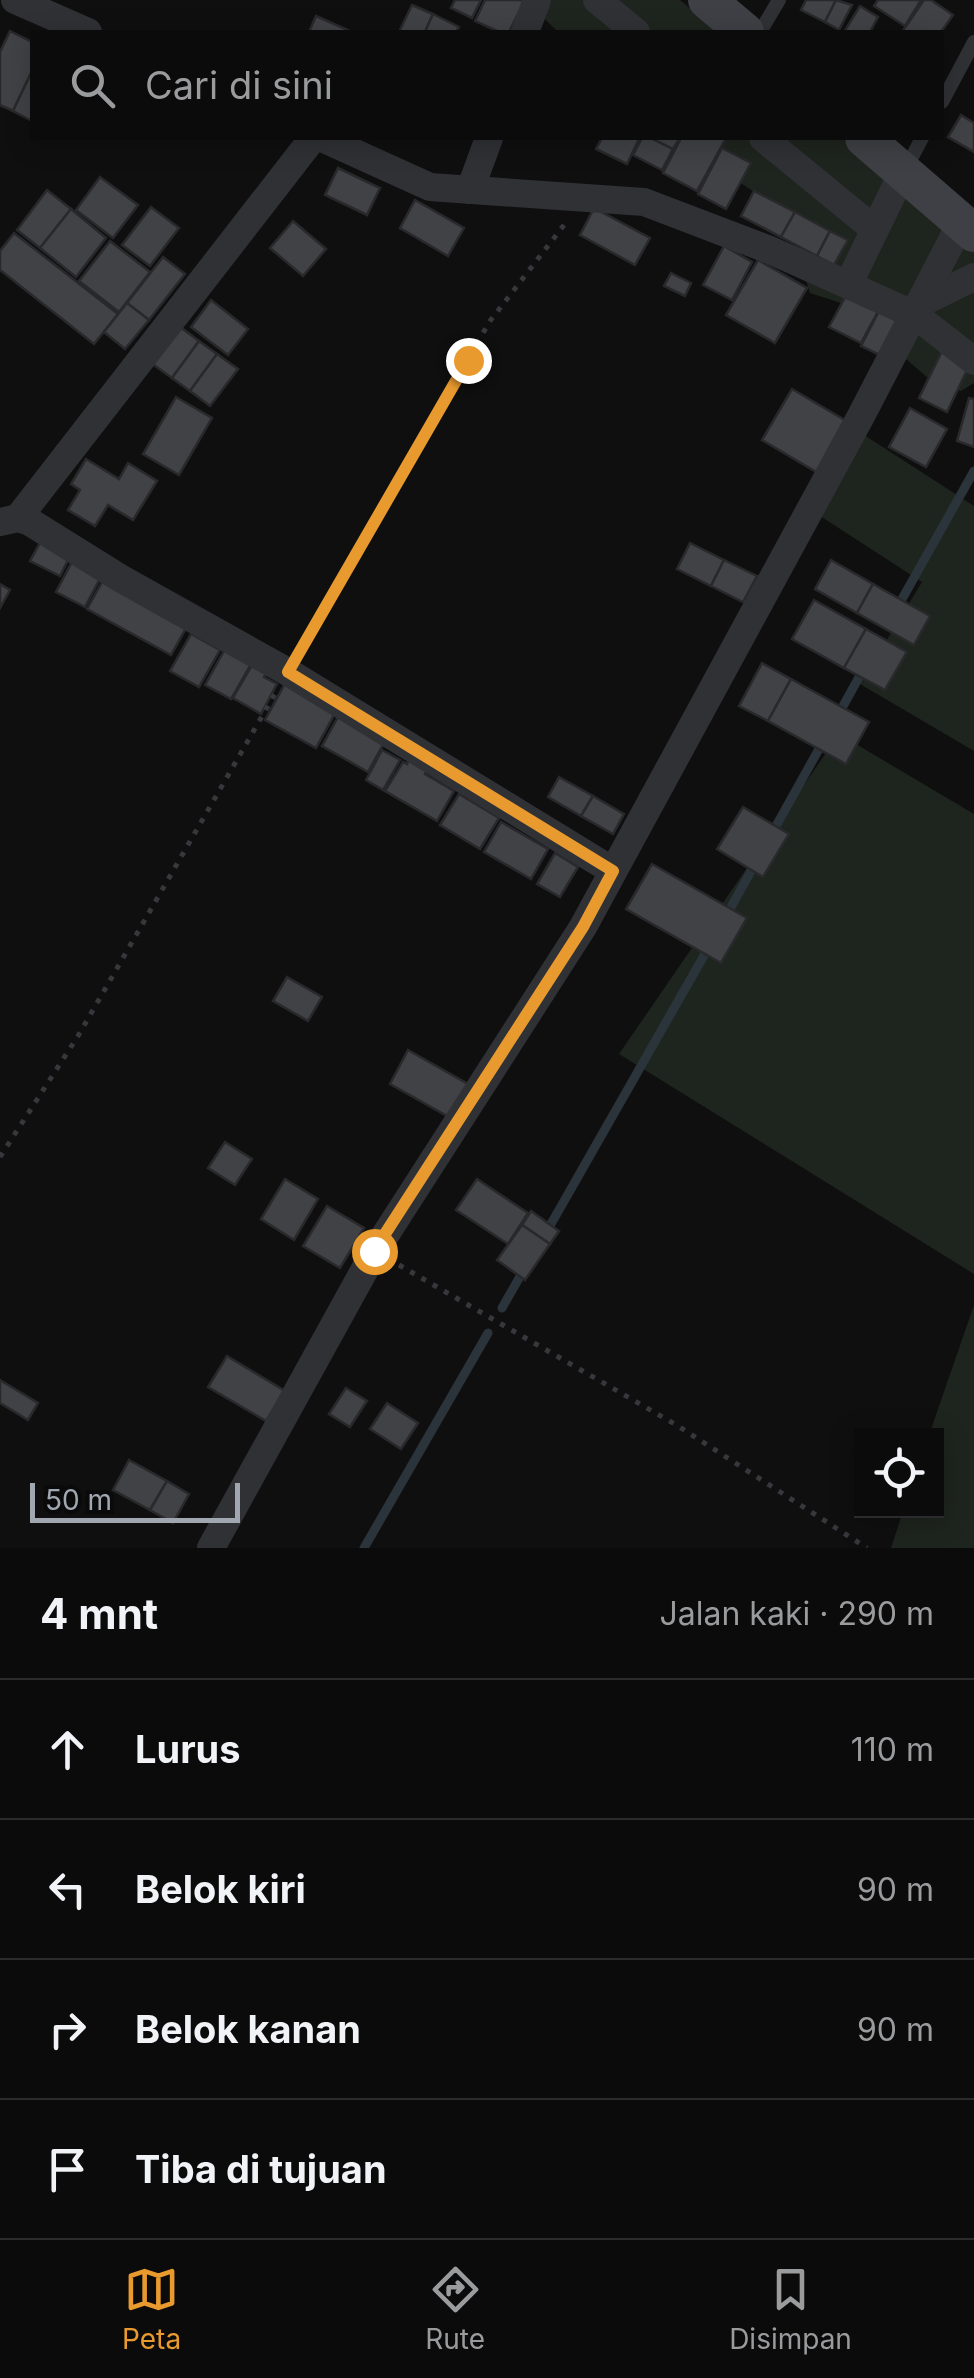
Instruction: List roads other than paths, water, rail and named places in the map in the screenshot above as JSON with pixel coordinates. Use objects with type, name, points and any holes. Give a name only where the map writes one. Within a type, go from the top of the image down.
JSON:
[{"type":"main road","points":[[707,0],[743,30]]},
{"type":"main road","points":[[866,140],[967,228]]},
{"type":"street","points":[[15,0],[83,30]]},
{"type":"street","points":[[527,30],[537,0]]},
{"type":"street","points":[[597,0],[634,30]]},
{"type":"street","points":[[9,520],[311,140]]},
{"type":"street","points":[[326,140],[430,186],[644,202],[770,250],[848,285],[918,309],[974,361]]},
{"type":"street","points":[[470,190],[488,140]]},
{"type":"street","points":[[765,140],[875,230]]},
{"type":"street","points":[[848,285],[903,172]]},
{"type":"street","points":[[211,1548],[374,1251],[583,927],[918,309],[967,228]]},
{"type":"street","points":[[918,309],[974,277]]},
{"type":"street","points":[[9,520],[30,522],[120,578],[288,672],[613,871]]},
{"type":"lane","points":[[761,30],[779,0]]},
{"type":"lane","points":[[944,98],[974,42]]},
{"type":"lane","points":[[903,172],[921,140]]},
{"type":"waterway","points":[[897,608],[974,471]]},
{"type":"waterway","points":[[837,717],[863,670]]},
{"type":"waterway","points":[[771,835],[824,740]]},
{"type":"waterway","points":[[725,918],[756,862]]},
{"type":"waterway","points":[[547,1231],[710,945]]},
{"type":"waterway","points":[[502,1308],[526,1266]]},
{"type":"waterway","points":[[364,1548],[488,1333]]}]
